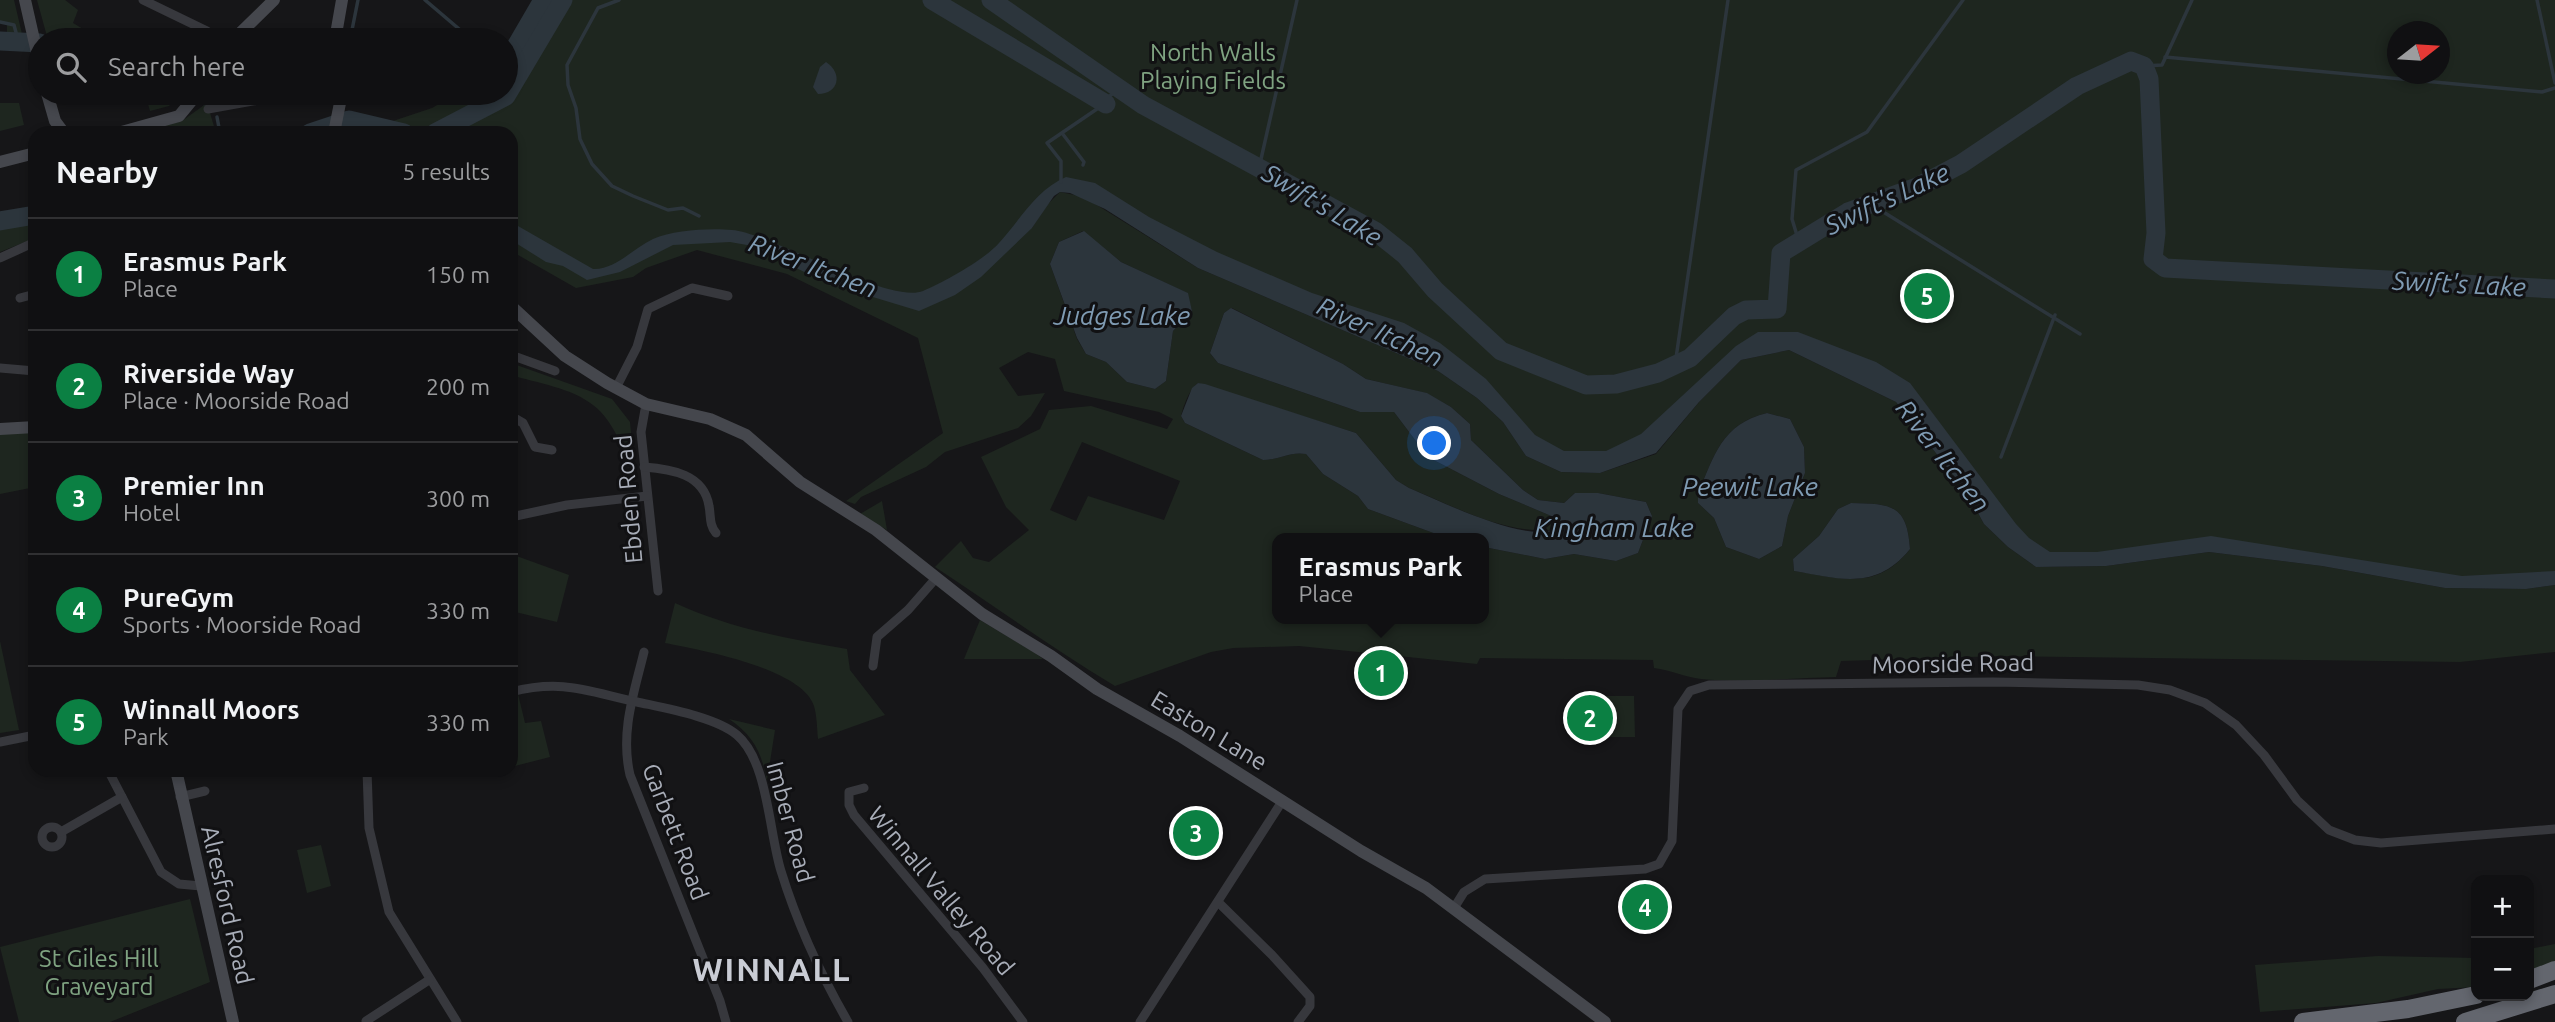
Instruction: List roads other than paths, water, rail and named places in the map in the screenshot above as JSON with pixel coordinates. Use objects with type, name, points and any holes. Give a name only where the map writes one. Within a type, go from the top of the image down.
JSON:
[{"type":"highway","points":[[2534,978],[2555,970]]},
{"type":"highway","points":[[2465,1022],[2555,994]]},
{"type":"highway","points":[[2303,1022],[2408,1009],[2471,996]]},
{"type":"street","points":[[24,0],[30,28]]},
{"type":"street","points":[[149,0],[201,28]]},
{"type":"street","points":[[245,28],[274,0]]},
{"type":"street","points":[[337,28],[342,0]]},
{"type":"street","points":[[50,105],[52,126]]},
{"type":"street","points":[[149,126],[166,122],[188,105]]},
{"type":"street","points":[[208,110],[234,105]]},
{"type":"street","points":[[336,126],[341,105]]},
{"type":"street","points":[[52,112],[60,126]]},
{"type":"street","points":[[0,162],[28,154]]},
{"type":"street","points":[[0,258],[28,245]]},
{"type":"street","points":[[617,388],[637,347],[648,310],[692,288],[728,296]]},
{"type":"street","points":[[20,298],[28,296]]},
{"type":"street","name":"Easton Lane","points":[[518,312],[565,356],[646,404],[735,428],[793,476],[876,530],[982,614],[1051,656],[1097,690],[1180,736],[1454,908],[1605,1022]]},
{"type":"street","points":[[518,358],[555,371]]},
{"type":"street","points":[[0,368],[28,370]]},
{"type":"street","name":"Ebden Road","points":[[646,404],[641,422],[658,591]]},
{"type":"street","points":[[518,421],[523,424],[535,447],[552,450]]},
{"type":"street","points":[[0,429],[28,427]]},
{"type":"street","points":[[644,467],[673,470],[701,487],[707,496],[712,528],[716,533]]},
{"type":"street","points":[[518,516],[567,505],[647,496]]},
{"type":"street","points":[[873,666],[877,637],[908,610],[937,577]]},
{"type":"street","points":[[867,631],[877,637]]},
{"type":"street","name":"Garbett Road","points":[[644,652],[624,738],[630,775],[726,1022]]},
{"type":"street","name":"Moorside Road","points":[[1454,908],[1464,892],[1485,879],[1645,869],[1659,864],[1672,841],[1678,709],[1690,691],[1709,685],[1784,687],[1993,682],[2153,687],[2185,695],[2223,714],[2250,738],[2313,817],[2329,830],[2355,840],[2381,843],[2555,829]]},
{"type":"street","name":"Imber Road","points":[[518,691],[551,684],[565,685],[632,701],[726,727],[748,746],[761,783],[780,869],[791,900],[813,954],[848,1022]]},
{"type":"street","points":[[0,742],[28,737]]},
{"type":"street","points":[[112,777],[161,872],[179,884],[201,886]]},
{"type":"street","name":"Alresford Road","points":[[177,777],[233,1022]]},
{"type":"street","points":[[367,777],[369,828],[380,884],[394,922],[457,1022]]},
{"type":"street","name":"Winnall Valley Road","points":[[864,788],[849,792],[850,810],[983,968],[1023,1022]]},
{"type":"street","name":"Alresford Road","points":[[180,797],[205,791]]},
{"type":"street","points":[[61,832],[122,796]]},
{"type":"street","points":[[1140,1022],[1283,800]]},
{"type":"street","points":[[1218,902],[1272,954],[1310,997],[1310,1006],[1298,1022]]},
{"type":"street","points":[[360,1012],[366,1022],[429,980]]},
{"type":"water","points":[[826,62],[835,72],[836,82],[830,91],[818,94],[813,87],[820,67]]},
{"type":"water","points":[[1066,177],[1095,183],[1149,217],[1217,252],[1312,293],[1404,323],[1440,343],[1486,379],[1535,435],[1564,451],[1606,451],[1641,434],[1736,346],[1758,332],[1798,332],[1876,362],[1910,383],[2016,524],[2029,538],[2050,552],[2097,552],[2211,536],[2462,576],[2555,571],[2555,585],[2526,589],[2445,588],[2322,566],[2209,552],[2106,566],[2036,567],[2008,547],[1984,524],[1967,493],[1896,402],[1789,350],[1741,360],[1699,402],[1656,453],[1600,473],[1561,472],[1526,456],[1503,422],[1477,398],[1438,371],[1198,268],[1105,209],[1070,193],[1060,192],[1054,196],[1032,228],[981,277],[955,295],[919,311],[830,284],[747,245],[730,242],[673,245],[620,272],[587,280],[563,266],[546,262],[518,244],[518,226],[593,269],[616,263],[645,243],[661,236],[692,230],[732,230],[774,243],[858,279],[907,293],[923,291],[984,256],[999,243],[1038,197]]},
{"type":"water","name":"Judges Lake","points":[[1084,231],[1121,262],[1188,293],[1192,311],[1173,331],[1166,381],[1155,389],[1127,382],[1106,362],[1086,354],[1077,338],[1050,264],[1059,242]]},
{"type":"water","name":"Kingham Lake","points":[[1231,308],[1343,364],[1366,379],[1427,393],[1451,407],[1470,424],[1471,440],[1523,490],[1538,500],[1564,503],[1575,493],[1598,493],[1646,502],[1652,516],[1638,553],[1616,561],[1574,554],[1545,559],[1489,548],[1489,533],[1433,533],[1368,509],[1358,496],[1323,474],[1306,454],[1263,460],[1185,423],[1181,416],[1192,388],[1198,383],[1205,384],[1356,433],[1396,480],[1461,510],[1527,531],[1544,532],[1557,527],[1556,518],[1499,494],[1428,457],[1394,412],[1360,412],[1218,363],[1210,353],[1224,313]]},
{"type":"water","name":"Peewit Lake","points":[[1767,413],[1790,419],[1804,447],[1805,473],[1788,516],[1782,546],[1759,559],[1726,547],[1714,518],[1698,503],[1698,494],[1715,454],[1730,433],[1739,425]]},
{"type":"water","points":[[1851,503],[1886,506],[1901,515],[1910,549],[1897,562],[1870,577],[1842,579],[1794,571],[1793,559],[1819,536],[1838,509]]},
{"type":"waterway","points":[[352,28],[358,0]]},
{"type":"waterway","points":[[425,0],[458,28]]},
{"type":"waterway","name":"Swift's Lake","points":[[518,43],[543,0]]},
{"type":"waterway","points":[[518,76],[563,0]]},
{"type":"waterway","points":[[619,0],[598,8],[567,65],[568,85],[576,108],[580,139],[592,164],[612,186],[668,210],[683,208],[699,216]]},
{"type":"waterway","points":[[932,0],[1106,104]]},
{"type":"waterway","name":"Swift's Lake","points":[[991,0],[1143,105],[1375,231],[1405,255],[1435,290],[1501,351],[1586,385],[1616,384],[1658,373],[1690,358],[1734,316],[1746,310],[1777,309],[1781,253],[1848,212],[1917,187],[1961,164],[2077,86],[2131,61],[2144,66],[2149,79],[2156,233],[2153,259],[2165,268],[2555,289]]},
{"type":"waterway","points":[[1259,168],[1297,0]]},
{"type":"waterway","points":[[1675,365],[1728,0]]},
{"type":"waterway","points":[[1799,242],[1792,219],[1796,170],[1867,132],[1963,0]]},
{"type":"waterway","points":[[2144,66],[2162,65],[2192,0]]},
{"type":"waterway","points":[[2537,0],[2555,83]]},
{"type":"waterway","points":[[0,22],[14,25],[18,40]]},
{"type":"waterway","name":"Swift's Lake","points":[[0,41],[28,42]]},
{"type":"waterway","points":[[2165,57],[2542,92],[2555,88]]},
{"type":"waterway","points":[[518,67],[522,71]]},
{"type":"waterway","points":[[1102,101],[1120,89]]},
{"type":"waterway","points":[[448,126],[489,105]]},
{"type":"waterway","points":[[1061,182],[1061,161],[1047,143],[1097,109]]},
{"type":"waterway","points":[[217,117],[219,126]]},
{"type":"waterway","points":[[331,126],[349,120],[374,126]]},
{"type":"waterway","points":[[1062,133],[1084,162],[1083,165]]},
{"type":"waterway","name":"Swift's Lake","points":[[1871,204],[1875,206]]},
{"type":"waterway","points":[[1885,213],[2080,334]]},
{"type":"waterway","name":"River Itchen","points":[[0,221],[28,216]]},
{"type":"waterway","points":[[2001,457],[2055,315]]},
{"type":"place","name":"Winnall Moors","points":[[1927,296]]},
{"type":"place","name":"Erasmus Park","points":[[1381,673]]},
{"type":"place","name":"Riverside Way","points":[[1590,718]]},
{"type":"place","name":"Premier Inn","points":[[1196,833]]},
{"type":"place","name":"PureGym","points":[[1645,907]]},
{"type":"district","name":"WINNALL","points":[[772,970]]},
{"type":"park label","name":"North Walls Playing Fields","points":[[1213,67]]},
{"type":"park label","name":"St Giles Hill Graveyard","points":[[99,973]]}]
